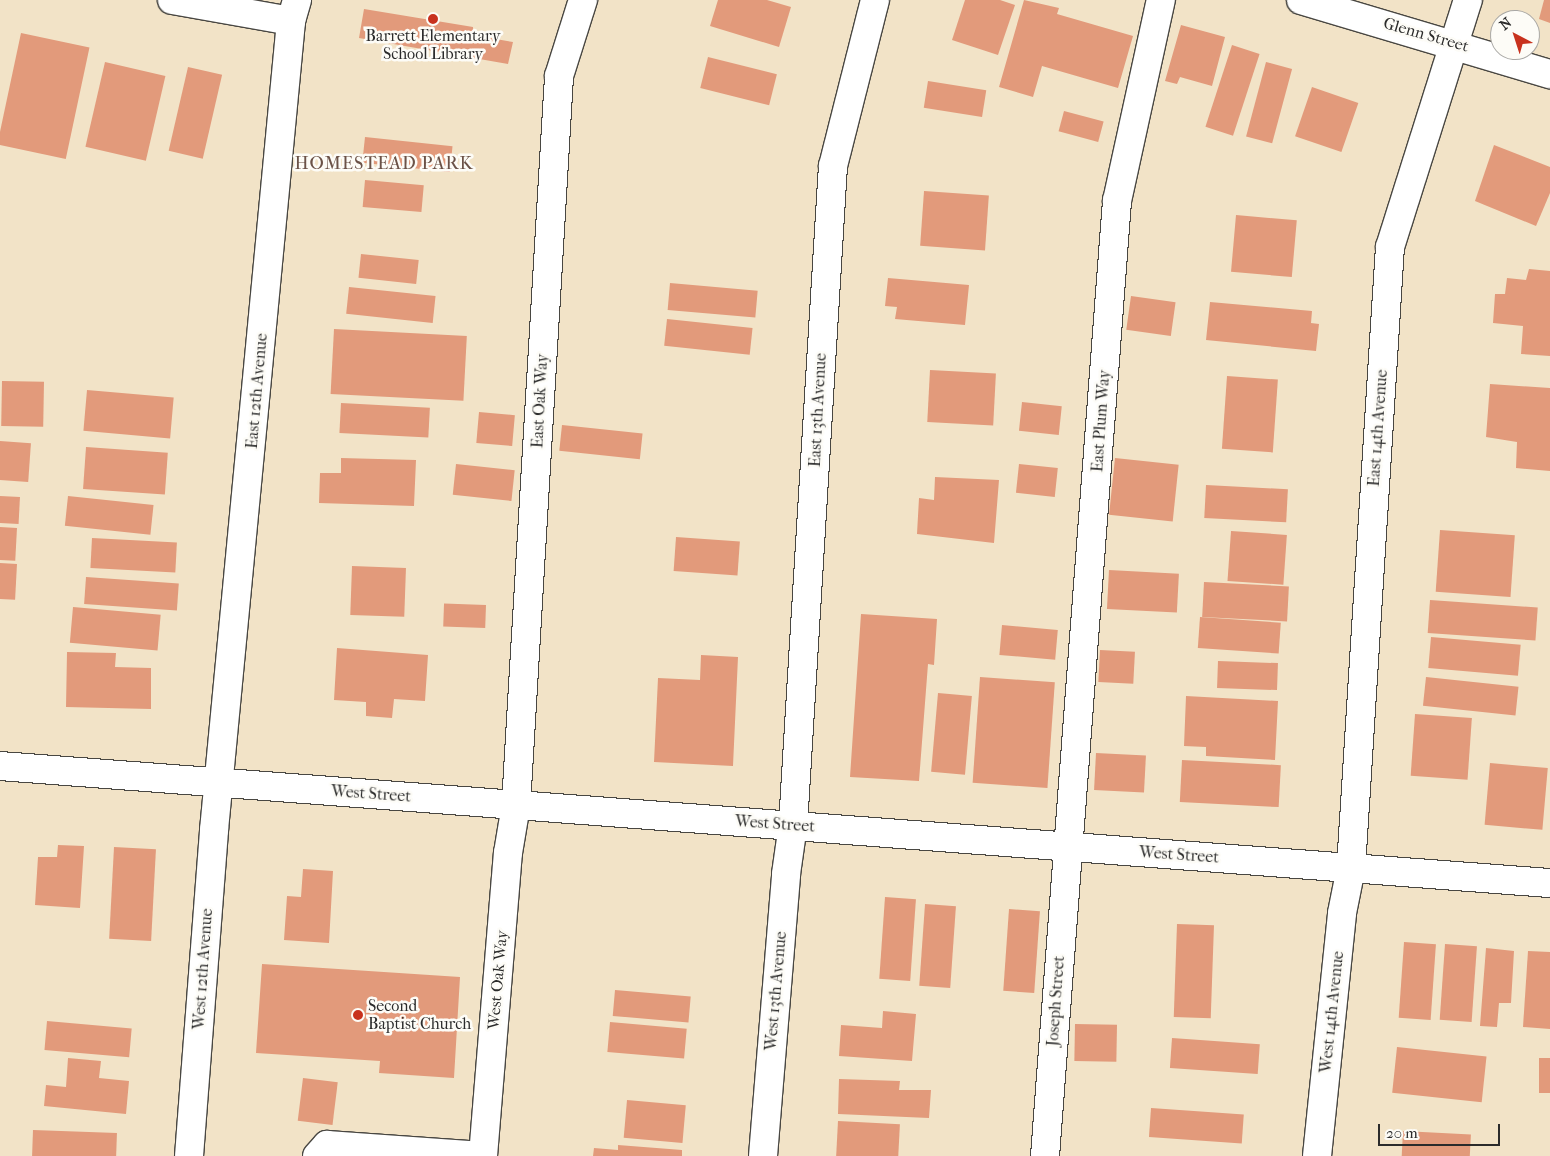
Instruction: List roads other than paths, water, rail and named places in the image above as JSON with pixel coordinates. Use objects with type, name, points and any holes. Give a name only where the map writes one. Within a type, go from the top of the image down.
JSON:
[{"type":"street","points":[[172,0],[294,10]]},
{"type":"street","name":"East Oak Way","points":[[516,805],[559,76],[583,0]]},
{"type":"street","name":"East 13th Avenue","points":[[793,826],[833,166],[875,0]]},
{"type":"street","name":"East Plum Way","points":[[1071,846],[1117,201],[1161,0]]},
{"type":"street","name":"Glenn Street","points":[[1301,0],[1456,44],[1550,74]]},
{"type":"street","name":"East 14th Avenue","points":[[1351,868],[1390,247],[1456,44],[1468,0]]},
{"type":"street","name":"East 12th Avenue","points":[[220,782],[294,10]]},
{"type":"street","name":"West Street","points":[[0,766],[1550,883]]},
{"type":"street","name":"West 12th Avenue","points":[[190,1156],[214,830],[220,782]]},
{"type":"street","name":"West Oak Way","points":[[483,1156],[508,853],[516,805]]},
{"type":"street","name":"West 13th Avenue","points":[[762,1156],[786,874],[793,826]]},
{"type":"street","name":"Joseph Street","points":[[1045,1156],[1064,897],[1071,846]]},
{"type":"street","name":"West 14th Avenue","points":[[1317,1156],[1342,913],[1351,868]]},
{"type":"street","points":[[317,1156],[327,1145],[483,1156]]},
{"type":"place","name":"Barrett Elementary School Library","points":[[433,19]]},
{"type":"place","name":"Second Baptist Church","points":[[358,1015]]},
{"type":"district","name":"HOMESTEAD PARK","points":[[384,164]]}]
